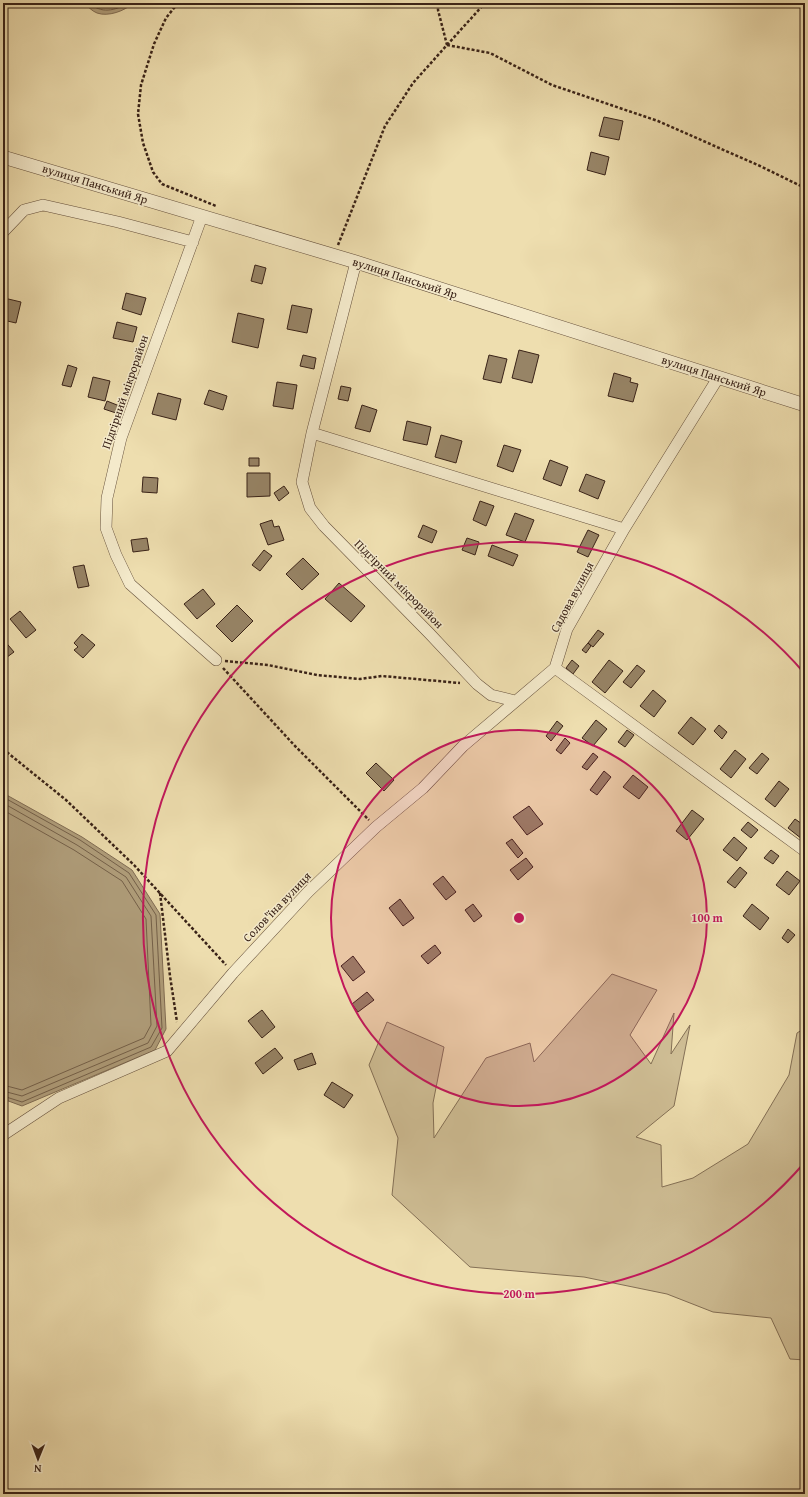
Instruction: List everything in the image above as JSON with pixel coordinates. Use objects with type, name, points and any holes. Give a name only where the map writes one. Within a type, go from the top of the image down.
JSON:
[{"type":"street","name":"вулиця Панський Яр","points":[[3,157],[356,262],[805,406]]},
{"type":"street","points":[[3,232],[24,210],[43,205],[118,222],[193,242]]},
{"type":"street","name":"Підгірний мікрорайон","points":[[202,216],[120,438],[107,498],[106,528],[116,555],[130,584],[216,660]]},
{"type":"street","name":"Підгірний мікрорайон","points":[[356,262],[312,433],[302,482],[310,508],[324,526],[477,684],[491,695],[515,701]]},
{"type":"street","name":"Садова вулиця","points":[[555,668],[567,629],[624,529],[718,378]]},
{"type":"street","points":[[312,433],[624,529]]},
{"type":"street","points":[[555,668],[805,851]]},
{"type":"street","name":"Солов'їна вулиця","points":[[3,1135],[59,1098],[167,1051],[233,973],[308,892],[376,827],[423,788],[463,746],[555,668]]},
{"type":"path","points":[[178,3],[166,18],[154,44],[141,84],[138,114],[143,144],[153,172],[162,184],[220,208]]},
{"type":"path","points":[[438,3],[438,10],[447,45]]},
{"type":"path","points":[[334,256],[385,126],[413,82],[485,3]]},
{"type":"path","points":[[447,45],[490,52],[552,85],[658,121],[805,188]]},
{"type":"path","points":[[216,660],[268,664],[317,675],[360,679],[382,676],[477,684]]},
{"type":"path","points":[[216,660],[295,746],[376,827]]},
{"type":"path","points":[[3,749],[66,800],[134,864],[233,973]]},
{"type":"path","points":[[160,893],[179,1037]]},
{"type":"shaded area","points":[[612,974],[657,990],[630,1035],[651,1064],[674,1013],[671,1054],[690,1025],[674,1106],[636,1137],[661,1145],[662,1187],[693,1178],[748,1144],[789,1075],[797,1033],[805,1028],[805,1360],[790,1359],[771,1318],[713,1312],[667,1294],[584,1277],[470,1267],[392,1195],[398,1138],[369,1065],[387,1022],[444,1047],[433,1103],[434,1138],[486,1058],[530,1043],[534,1062]]},
{"type":"water","points":[[85,3],[133,3],[121,11],[111,14],[101,14],[90,9]]},
{"type":"water","points":[[3,793],[82,837],[132,870],[160,914],[166,1029],[155,1050],[22,1106],[3,1099]]},
{"type":"building","points":[[604,117],[623,121],[619,140],[599,136]]},
{"type":"building","points":[[591,152],[609,157],[605,175],[587,170]]},
{"type":"building","points":[[255,265],[266,268],[262,284],[251,281]]},
{"type":"building","points":[[126,293],[146,298],[141,315],[122,309]]},
{"type":"building","points":[[4,298],[21,302],[16,323],[3,320]]},
{"type":"building","points":[[292,305],[312,309],[307,333],[287,329]]},
{"type":"building","points":[[238,313],[264,319],[258,348],[232,342]]},
{"type":"building","points":[[117,322],[137,327],[133,342],[113,338]]},
{"type":"building","points":[[519,350],[539,355],[532,383],[512,378]]},
{"type":"building","points":[[303,355],[316,358],[314,369],[300,366]]},
{"type":"building","points":[[489,355],[507,359],[501,383],[483,379]]},
{"type":"building","points":[[68,365],[77,368],[71,387],[62,385]]},
{"type":"building","points":[[614,373],[631,378],[630,382],[638,384],[633,402],[608,396]]},
{"type":"building","points":[[93,377],[110,381],[105,401],[88,397]]},
{"type":"building","points":[[277,382],[297,385],[293,409],[273,406]]},
{"type":"building","points":[[341,386],[351,388],[348,401],[338,399]]},
{"type":"building","points":[[209,390],[227,396],[223,410],[204,404]]},
{"type":"building","points":[[158,393],[181,399],[176,420],[152,414]]},
{"type":"building","points":[[107,401],[122,407],[119,414],[104,409]]},
{"type":"building","points":[[362,405],[377,410],[370,432],[355,428]]},
{"type":"building","points":[[407,421],[431,427],[427,445],[403,440]]},
{"type":"building","points":[[441,435],[462,441],[456,463],[435,457]]},
{"type":"building","points":[[504,445],[521,450],[513,472],[497,466]]},
{"type":"building","points":[[249,458],[259,458],[259,466],[249,466]]},
{"type":"building","points":[[550,460],[568,467],[561,486],[543,479]]},
{"type":"building","points":[[247,473],[270,473],[270,496],[247,497]]},
{"type":"building","points":[[586,474],[605,481],[598,499],[579,491]]},
{"type":"building","points":[[143,477],[158,478],[157,493],[142,492]]},
{"type":"building","points":[[284,486],[289,493],[279,501],[274,493]]},
{"type":"building","points":[[480,501],[494,506],[486,526],[473,520]]},
{"type":"building","points":[[515,513],[534,520],[525,542],[506,535]]},
{"type":"building","points":[[272,520],[274,527],[279,526],[284,540],[268,545],[260,524]]},
{"type":"building","points":[[423,525],[437,531],[432,543],[418,537]]},
{"type":"building","points":[[588,530],[599,535],[588,557],[577,552]]},
{"type":"building","points":[[147,538],[149,550],[133,552],[131,540]]},
{"type":"building","points":[[467,538],[479,542],[475,555],[462,550]]},
{"type":"building","points":[[492,545],[518,555],[513,566],[488,556]]},
{"type":"building","points":[[264,550],[272,556],[260,571],[252,565]]},
{"type":"building","points":[[303,558],[319,574],[302,590],[286,574]]},
{"type":"building","points":[[84,565],[89,586],[78,588],[73,567]]},
{"type":"building","points":[[339,583],[365,606],[351,622],[325,599]]},
{"type":"building","points":[[203,589],[215,604],[197,619],[184,604]]},
{"type":"building","points":[[237,605],[253,621],[232,642],[216,626]]},
{"type":"building","points":[[20,611],[36,630],[26,638],[10,619]]},
{"type":"building","points":[[598,630],[604,634],[593,647],[588,643]]},
{"type":"building","points":[[82,634],[95,645],[83,658],[74,650],[78,647],[74,643]]},
{"type":"building","points":[[3,639],[14,652],[3,660]]},
{"type":"building","points":[[588,643],[591,646],[586,653],[582,650]]},
{"type":"building","points":[[572,660],[579,666],[573,674],[566,668]]},
{"type":"building","points":[[609,660],[623,671],[605,693],[592,682]]},
{"type":"building","points":[[637,665],[645,671],[631,688],[623,682]]},
{"type":"building","points":[[653,690],[666,701],[654,717],[640,706]]},
{"type":"building","points":[[691,717],[706,729],[693,745],[678,733]]},
{"type":"building","points":[[596,720],[607,729],[593,746],[582,738]]},
{"type":"building","points":[[557,721],[563,726],[551,741],[546,736]]},
{"type":"building","points":[[719,725],[727,732],[722,739],[714,731]]},
{"type":"building","points":[[627,730],[634,735],[625,747],[618,742]]},
{"type":"building","points":[[565,738],[570,743],[561,754],[556,750]]},
{"type":"building","points":[[735,750],[746,759],[731,778],[720,769]]},
{"type":"building","points":[[593,753],[598,757],[587,770],[582,767]]},
{"type":"building","points":[[762,753],[769,759],[757,774],[749,768]]},
{"type":"building","points":[[376,763],[394,780],[384,791],[366,773]]},
{"type":"building","points":[[604,771],[611,777],[597,795],[590,790]]},
{"type":"building","points":[[633,775],[648,787],[639,799],[623,787]]},
{"type":"building","points":[[779,781],[789,789],[775,807],[765,799]]},
{"type":"building","points":[[529,806],[543,824],[527,835],[513,817]]},
{"type":"building","points":[[692,810],[704,819],[687,840],[676,831]]},
{"type":"building","points":[[795,819],[805,826],[805,835],[802,839],[788,828]]},
{"type":"building","points":[[748,822],[758,830],[751,838],[741,830]]},
{"type":"building","points":[[734,837],[747,848],[737,861],[723,850]]},
{"type":"building","points":[[512,839],[523,853],[518,858],[506,843]]},
{"type":"building","points":[[771,850],[779,856],[773,864],[764,858]]},
{"type":"building","points":[[526,858],[533,867],[518,880],[510,870]]},
{"type":"building","points":[[740,867],[747,873],[735,888],[727,882]]},
{"type":"building","points":[[787,871],[800,881],[789,895],[776,885]]},
{"type":"building","points":[[443,876],[456,892],[446,900],[433,884]]},
{"type":"building","points":[[400,899],[414,918],[403,926],[389,908]]},
{"type":"building","points":[[473,904],[482,916],[474,922],[465,910]]},
{"type":"building","points":[[752,904],[769,918],[760,930],[743,916]]},
{"type":"building","points":[[788,929],[795,935],[788,943],[782,938]]},
{"type":"building","points":[[435,945],[441,953],[428,964],[421,956]]},
{"type":"building","points":[[353,956],[365,972],[353,981],[341,966]]},
{"type":"building","points":[[367,992],[374,1000],[358,1012],[352,1004]]},
{"type":"building","points":[[262,1010],[275,1027],[262,1038],[248,1021]]},
{"type":"building","points":[[275,1048],[283,1058],[263,1074],[255,1063]]},
{"type":"building","points":[[312,1053],[316,1064],[298,1070],[294,1060]]},
{"type":"building","points":[[332,1082],[353,1095],[344,1108],[324,1095]]}]
